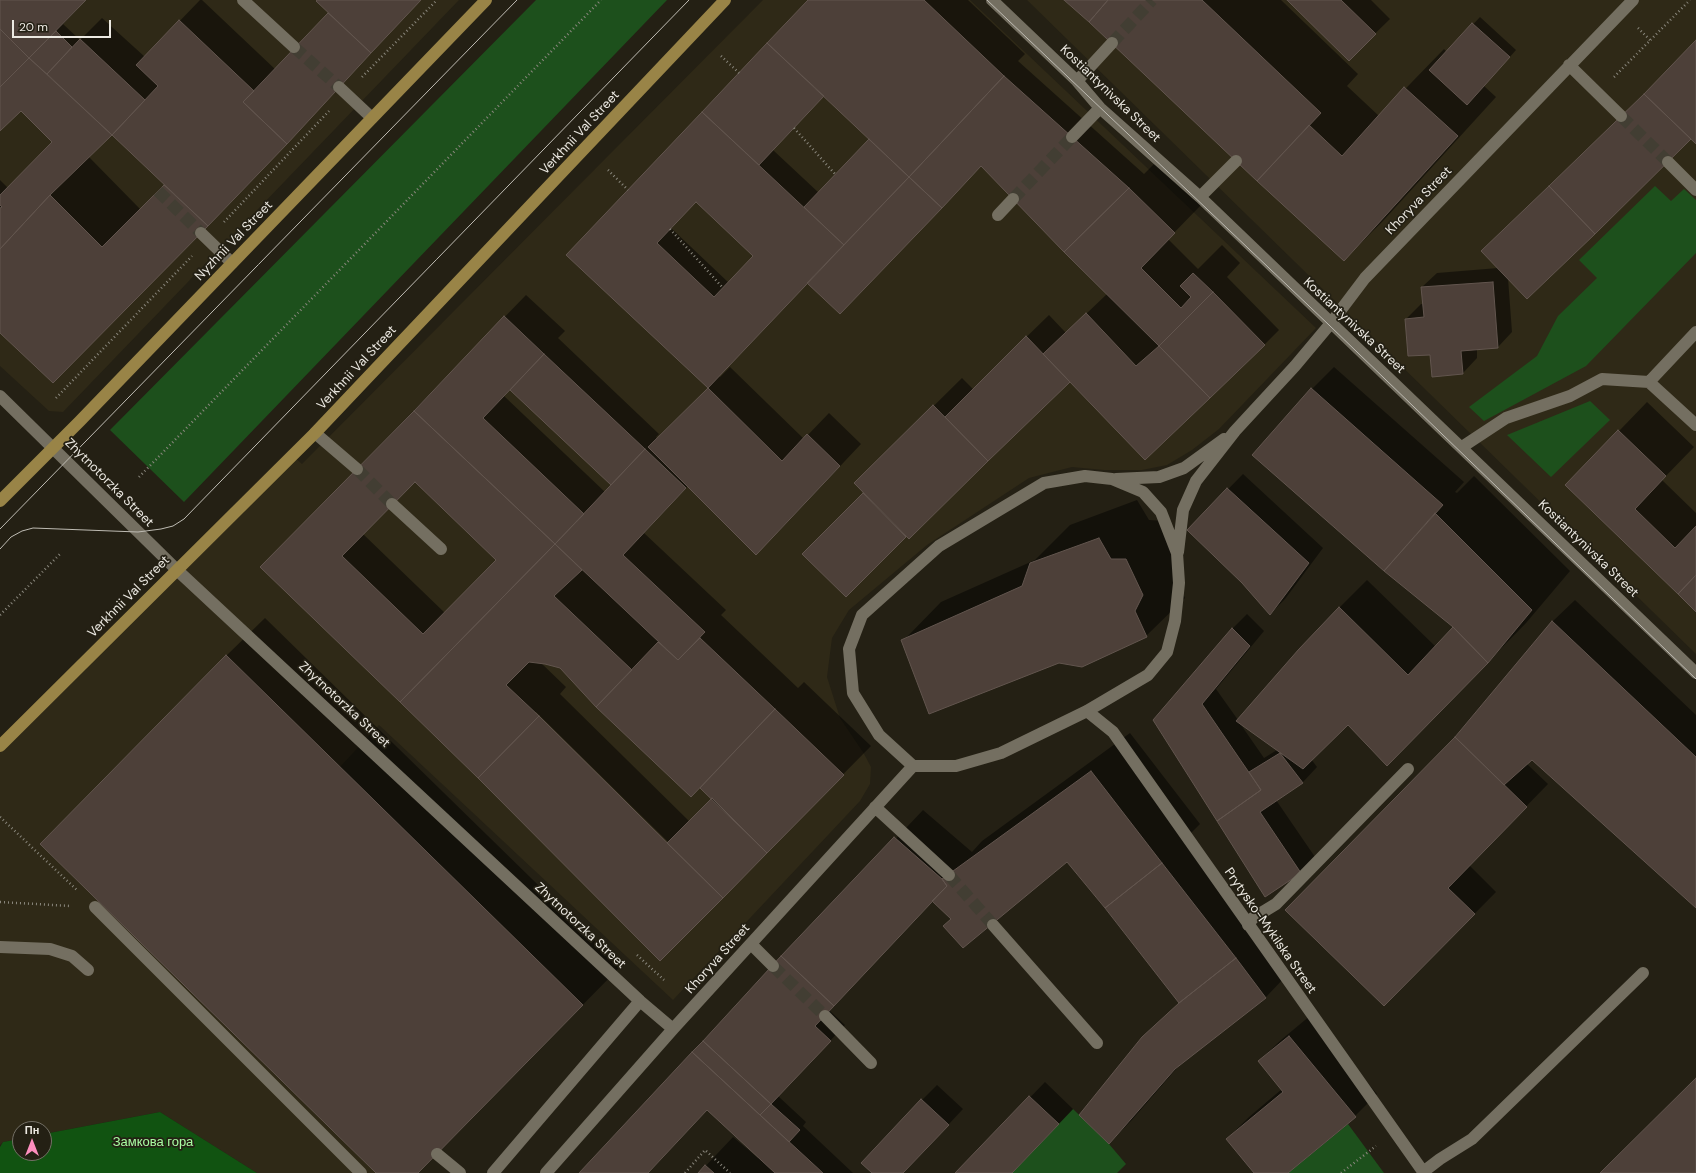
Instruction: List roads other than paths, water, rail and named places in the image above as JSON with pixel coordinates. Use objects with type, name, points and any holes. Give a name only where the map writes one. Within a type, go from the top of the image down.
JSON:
[{"type":"main road","name":"Nyzhnii Val Street","points":[[0,501],[486,0]]},
{"type":"main road","name":"Verkhnii Val Street","points":[[0,746],[315,433],[725,0]]},
{"type":"street","points":[[243,0],[294,47]]},
{"type":"street","name":"Kostiantynivska Street","points":[[992,0],[1077,81],[1100,108],[1200,197],[1696,672]]},
{"type":"street","name":"Khoryva Street","points":[[546,1173],[673,1029],[913,766],[956,766],[1001,752],[1087,711],[1148,675],[1167,652],[1175,621],[1178,583],[1178,553],[1183,510],[1196,481],[1235,431],[1295,366],[1331,323],[1365,278],[1633,0]]},
{"type":"street","points":[[1077,81],[1112,43]]},
{"type":"street","points":[[1569,65],[1621,116]]},
{"type":"street","points":[[342,90],[372,118]]},
{"type":"street","points":[[1072,137],[1100,108]]},
{"type":"street","points":[[1200,197],[1236,161]]},
{"type":"street","points":[[1668,162],[1696,190]]},
{"type":"street","points":[[998,215],[1013,199]]},
{"type":"street","points":[[204,236],[232,263]]},
{"type":"street","points":[[1649,382],[1696,332]]},
{"type":"street","points":[[1462,448],[1506,418],[1570,396],[1602,379],[1649,382],[1696,425]]},
{"type":"street","name":"Zhytnotorzka Street","points":[[0,396],[177,570],[640,1001],[673,1029]]},
{"type":"street","name":"Khoryva Street","points":[[1112,479],[1159,477],[1184,468],[1235,431]]},
{"type":"street","points":[[315,433],[357,469]]},
{"type":"street","points":[[913,766],[879,736],[853,693],[850,649],[862,615],[939,546],[1044,483],[1085,476],[1112,479],[1143,492],[1161,512],[1178,553]]},
{"type":"street","points":[[392,504],[442,549]]},
{"type":"street","name":"Prytysko-Mykilska Street","points":[[1087,711],[1113,732],[1424,1173]]},
{"type":"street","points":[[1248,925],[1253,918],[1276,904],[1408,769]]},
{"type":"street","points":[[875,808],[949,874]]},
{"type":"street","points":[[94,907],[361,1173]]},
{"type":"street","points":[[993,925],[1097,1043]]},
{"type":"street","points":[[750,944],[773,966]]},
{"type":"street","points":[[0,947],[50,949],[72,956],[88,970]]},
{"type":"street","points":[[1424,1173],[1440,1159],[1472,1140],[1643,974]]},
{"type":"street","points":[[493,1173],[640,1001]]},
{"type":"street","points":[[825,1016],[871,1063]]},
{"type":"street","points":[[437,1154],[460,1173]]},
{"type":"tunnel","points":[[1112,43],[1152,0]]},
{"type":"tunnel","points":[[294,47],[339,87]]},
{"type":"tunnel","points":[[1621,116],[1668,162]]},
{"type":"tunnel","points":[[1013,199],[1072,137]]},
{"type":"tunnel","points":[[158,191],[201,233]]},
{"type":"tunnel","points":[[357,469],[392,504]]},
{"type":"tunnel","points":[[949,875],[993,925]]},
{"type":"tunnel","points":[[773,966],[825,1016]]},
{"type":"tram line","points":[[0,529],[517,0]]},
{"type":"tram line","points":[[0,549],[11,537],[22,531],[33,528],[138,532],[173,526],[184,519],[689,0]]},
{"type":"tram line","points":[[987,0],[1329,325],[1696,679]]},
{"type":"park label","name":"Замкова гора","points":[[153,1143]]}]
